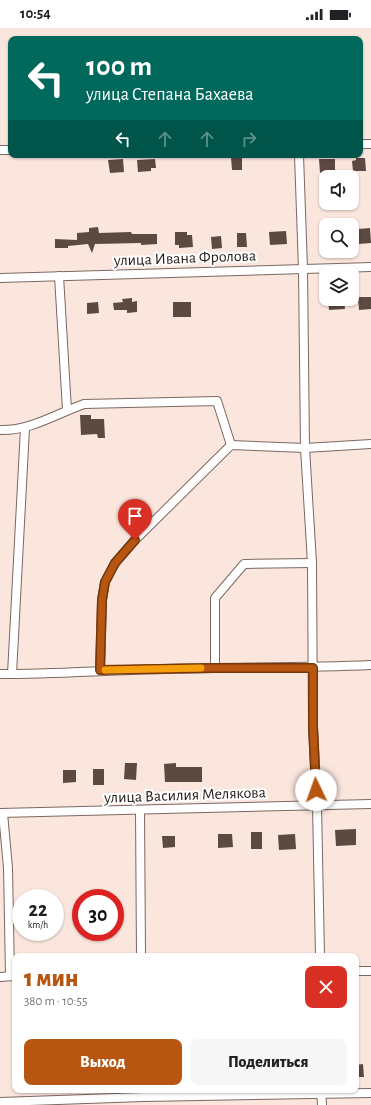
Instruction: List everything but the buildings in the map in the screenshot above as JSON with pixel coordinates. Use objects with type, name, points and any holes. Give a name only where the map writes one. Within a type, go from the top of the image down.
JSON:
[{"type":"street","points":[[299,158],[303,268],[305,448],[312,563],[313,727],[317,805],[320,953]]},
{"type":"street","name":"улица Ивана Фролова","points":[[0,278],[371,267]]},
{"type":"street","points":[[59,276],[67,410]]},
{"type":"street","points":[[0,430],[25,428],[84,404],[217,401],[231,445]]},
{"type":"street","points":[[12,674],[25,428]]},
{"type":"street","points":[[100,670],[102,600],[105,582],[115,563],[135,540],[231,445],[305,448],[371,444]]},
{"type":"street","points":[[214,668],[215,598],[244,564],[312,563]]},
{"type":"street","points":[[0,674],[100,670],[313,668],[371,665]]},
{"type":"street","name":"улица Василия Мелякова","points":[[1,813],[371,804]]},
{"type":"street","points":[[140,810],[141,953]]},
{"type":"street","points":[[0,977],[12,976],[8,868],[1,813]]},
{"type":"street","points":[[359,971],[371,970]]},
{"type":"street","points":[[0,1102],[144,1094],[232,1093]]},
{"type":"street","points":[[321,1093],[322,1105]]},
{"type":"street","points":[[359,1093],[371,1093]]},
{"type":"slow traffic","points":[[105,670],[201,668]]},
{"type":"route","points":[[135,540],[115,563],[105,582],[102,600],[100,670],[313,668],[313,727],[316,790]]}]
